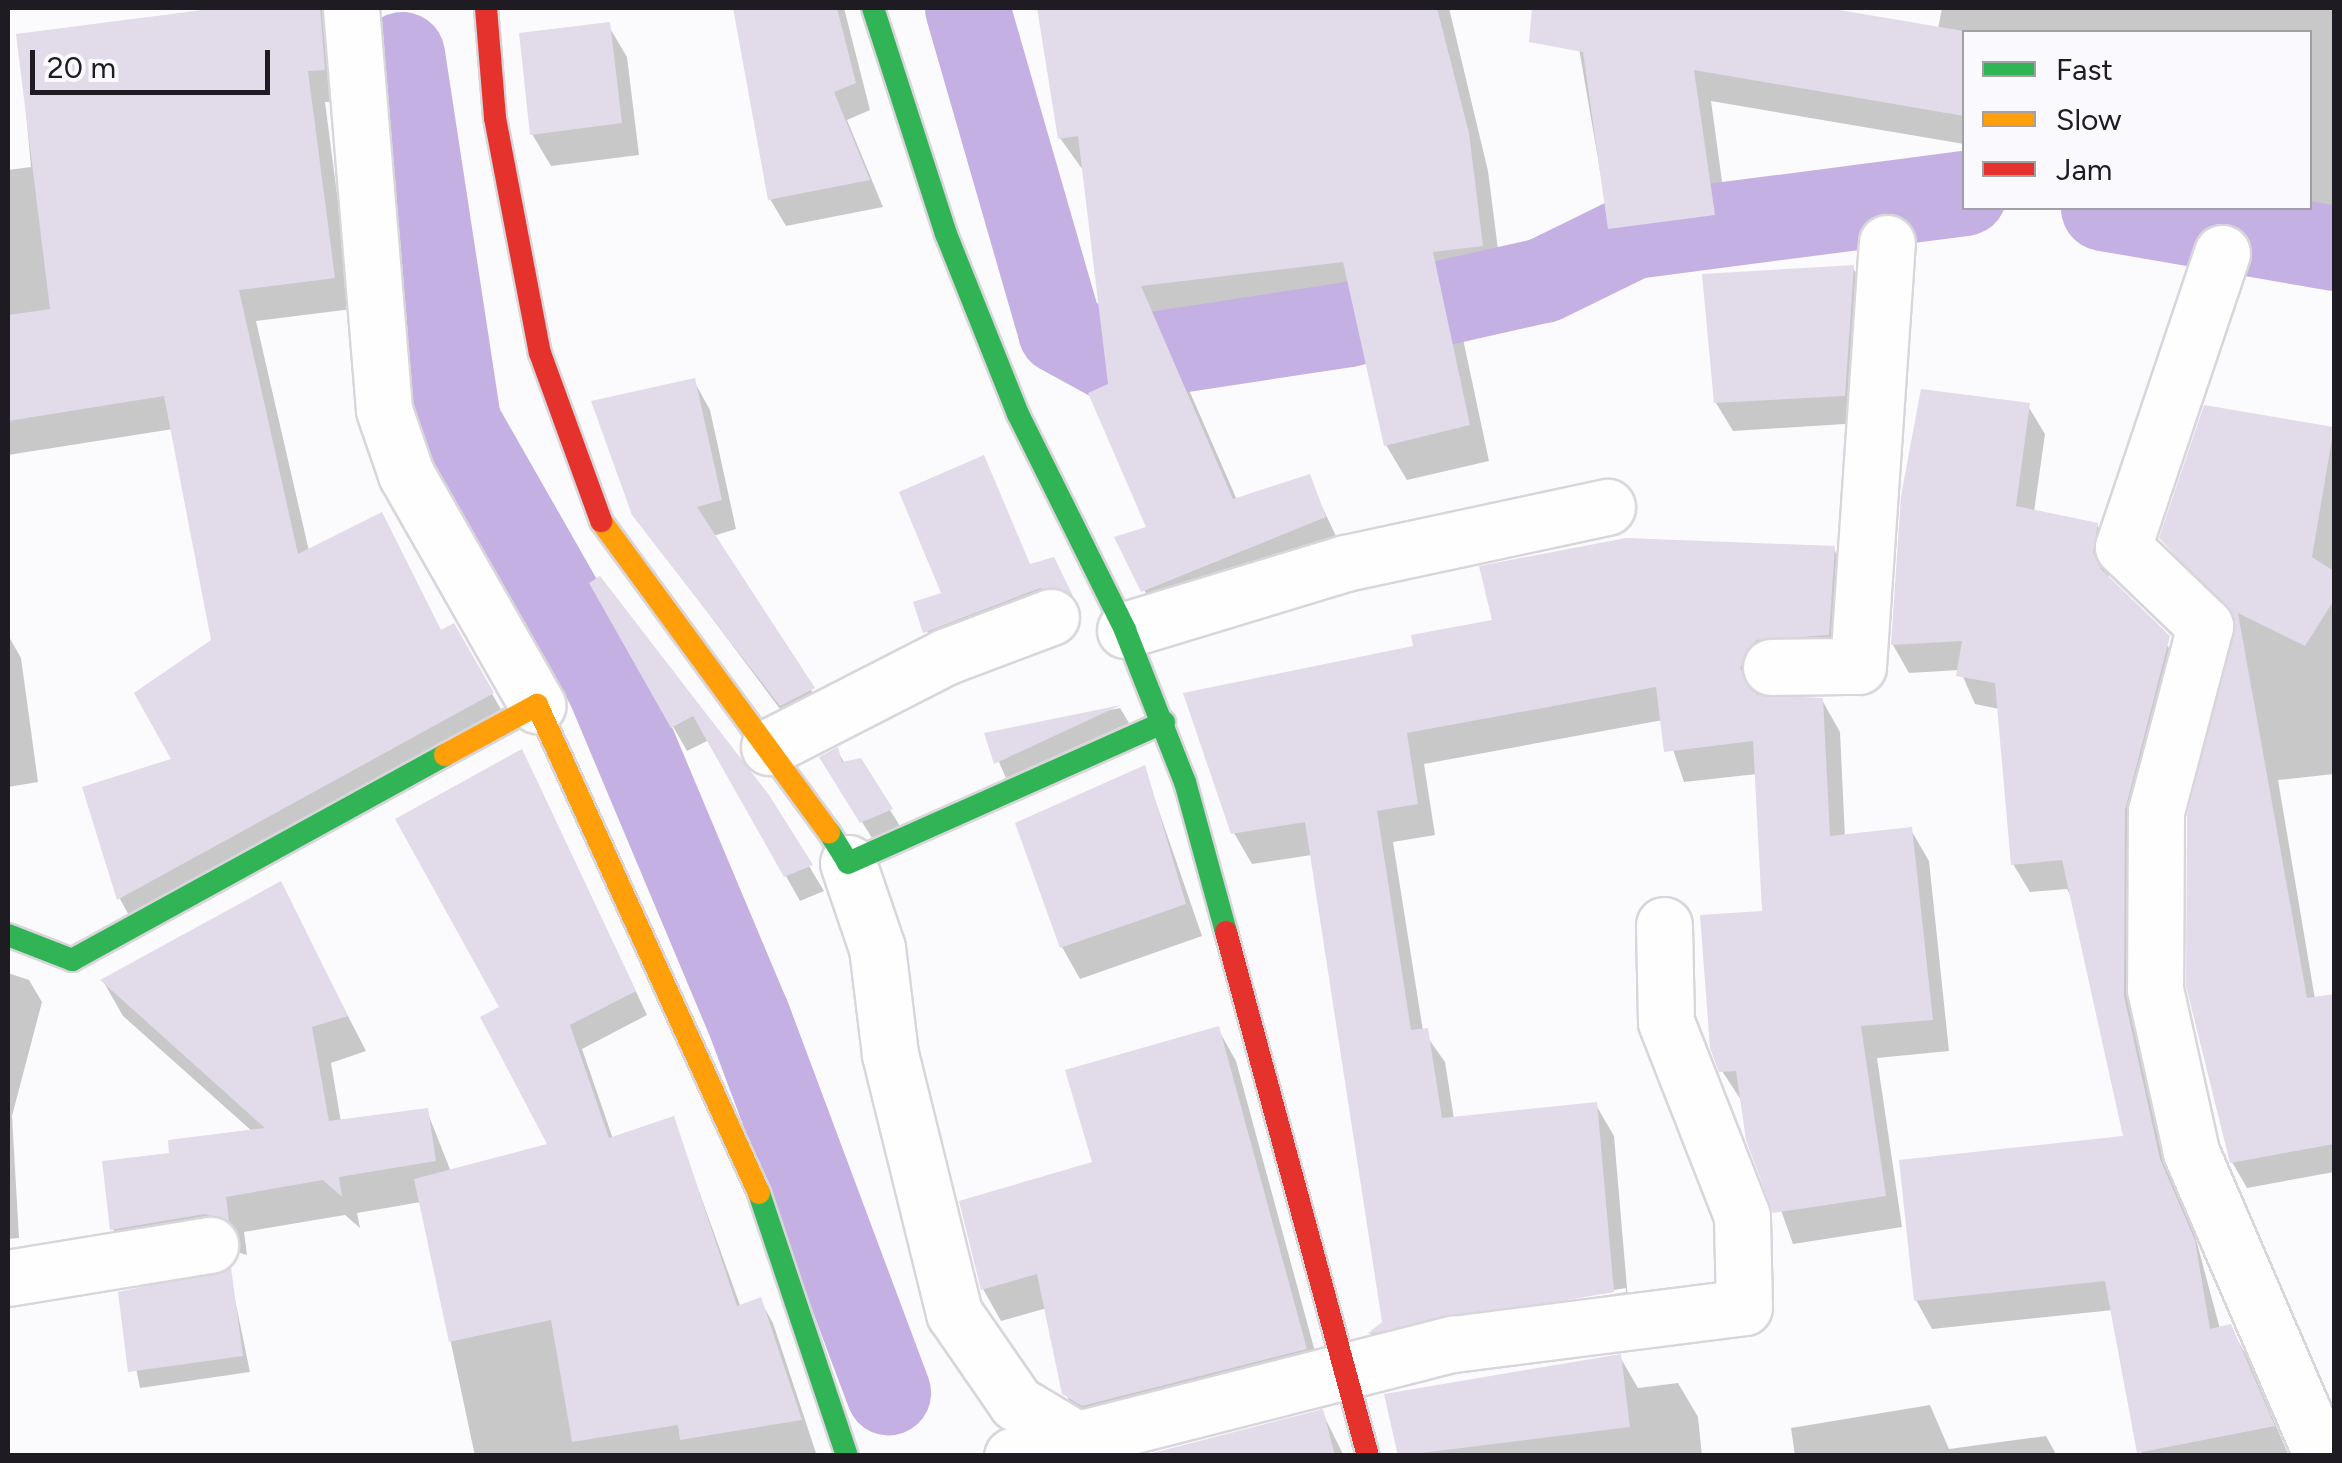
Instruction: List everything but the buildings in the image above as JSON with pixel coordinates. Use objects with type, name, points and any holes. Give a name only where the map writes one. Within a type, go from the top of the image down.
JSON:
[{"type":"street","points":[[351,8],[384,410],[406,474],[536,705],[747,1156],[847,1456]]},
{"type":"street","points":[[486,8],[495,118],[540,353],[604,530],[770,747],[848,863],[877,948],[890,1054],[954,1313],[1016,1403],[1072,1436]]},
{"type":"street","points":[[873,8],[1018,414],[1125,630],[1164,722],[1368,1456]]},
{"type":"street","points":[[1772,667],[1858,666],[1887,243]]},
{"type":"street","points":[[2222,253],[2122,548],[2204,626],[2156,811],[2155,989],[2192,1152],[2322,1456]]},
{"type":"street","points":[[1125,630],[1344,563],[1607,507]]},
{"type":"street","points":[[770,747],[947,656],[1051,617]]},
{"type":"street","points":[[8,935],[72,960],[536,705]]},
{"type":"street","points":[[848,863],[1164,722]]},
{"type":"street","points":[[1012,1456],[1072,1436],[1452,1344],[1744,1307],[1742,1216],[1666,1022],[1664,925]]},
{"type":"street","points":[[8,1278],[210,1245]]},
{"type":"waterway","points":[[967,8],[1060,331],[1113,360],[1347,324],[1543,280],[1633,236],[1962,193]]},
{"type":"waterway","points":[[402,54],[458,422],[608,685],[747,1015],[888,1393]]},
{"type":"waterway","points":[[2115,210],[2334,248]]},
{"type":"traffic: fast","points":[[873,8],[946,234],[1018,414],[1125,630],[1185,782],[1226,932]]},
{"type":"traffic: fast","points":[[829,832],[848,863],[1164,722]]},
{"type":"traffic: fast","points":[[8,935],[72,960],[445,755]]},
{"type":"traffic: fast","points":[[759,1193],[847,1456]]},
{"type":"traffic: slow","points":[[601,521],[829,832]]},
{"type":"traffic: slow","points":[[445,755],[537,705],[759,1193]]},
{"type":"traffic: jam","points":[[486,8],[495,118],[540,353],[601,521]]},
{"type":"traffic: jam","points":[[1226,932],[1368,1456]]}]
